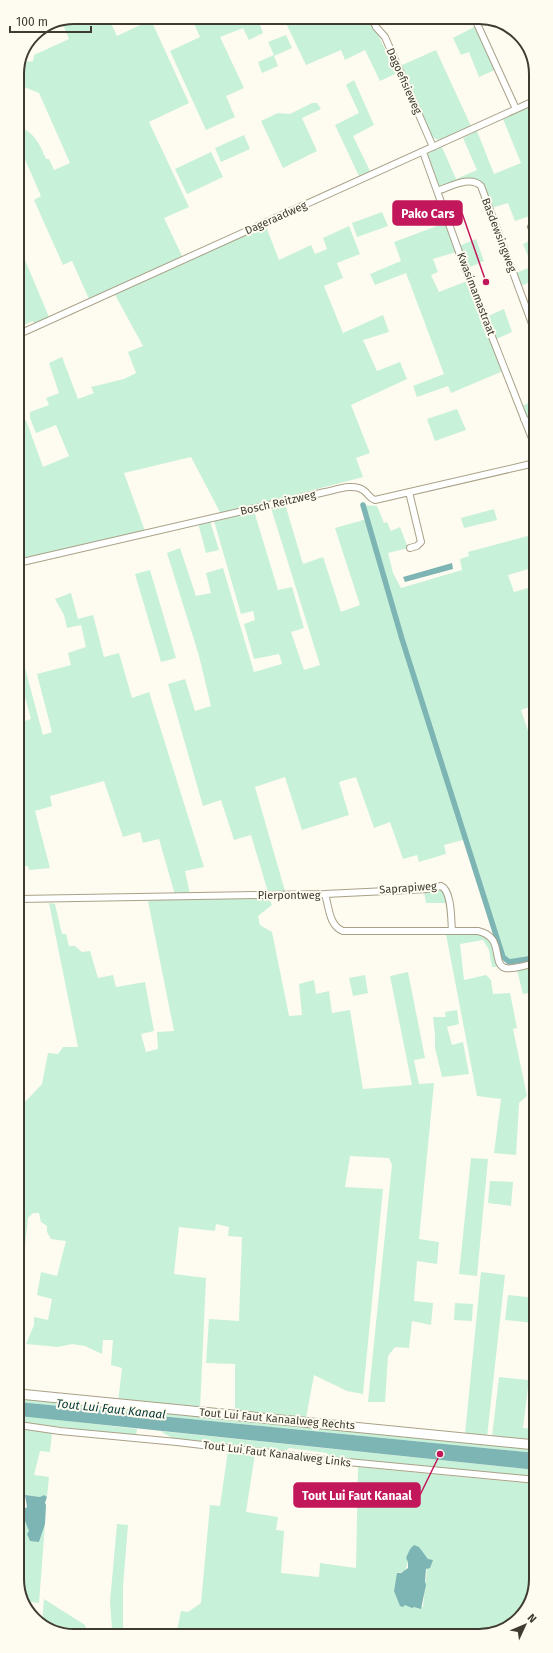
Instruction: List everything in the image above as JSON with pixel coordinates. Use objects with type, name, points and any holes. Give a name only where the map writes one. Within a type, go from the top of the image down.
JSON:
[{"type":"street","name":"Dagoefisieweg","points":[[375,24],[385,38],[433,147]]},
{"type":"street","points":[[477,24],[516,109]]},
{"type":"street","name":"Dageraadweg","points":[[24,332],[529,103]]},
{"type":"street","name":"Kwasimamastraat","points":[[423,152],[529,433]]},
{"type":"street","name":"Basdewsingweg","points":[[437,191],[468,181],[473,181],[481,186],[529,316]]},
{"type":"street","points":[[524,419],[529,422]]},
{"type":"street","name":"Bosch Reitzweg","points":[[24,562],[355,486],[363,490],[371,499],[375,500],[529,464]]},
{"type":"street","points":[[409,492],[421,542],[417,546],[410,548]]},
{"type":"street","name":"Saprapiweg","points":[[325,894],[428,889],[442,886],[446,889],[448,896],[452,931]]},
{"type":"street","name":"Pierpontweg","points":[[24,899],[325,894],[335,927],[343,931],[478,931],[490,936],[493,940],[500,964],[503,968],[529,964]]},
{"type":"street","name":"Tout Lui Faut Kanaalweg Rechts","points":[[24,1394],[529,1444]]},
{"type":"street","name":"Tout Lui Faut Kanaalweg Links","points":[[24,1426],[60,1431],[178,1442],[337,1462],[529,1479]]},
{"type":"green space","points":[[111,24],[117,36],[142,24],[153,24],[189,103],[149,122],[189,207],[164,218],[183,258],[89,299],[72,261],[63,265],[34,200],[41,196],[24,157],[24,129],[28,131],[36,139],[46,159],[49,159],[54,170],[70,163],[39,93],[24,87],[26,62],[33,61],[34,55],[69,39],[63,25]]},
{"type":"green space","points":[[194,24],[260,24],[263,33],[249,40],[243,28],[220,37],[244,88],[226,96],[235,117],[206,130],[170,51],[200,37]]},
{"type":"green space","points":[[286,24],[372,24],[397,73],[380,81],[365,50],[345,60],[341,50],[306,65]]},
{"type":"green space","points":[[476,26],[495,70],[479,77],[469,52],[461,55],[453,38]]},
{"type":"green space","points":[[286,35],[292,48],[274,56],[278,66],[262,73],[258,62],[274,55],[268,42]]},
{"type":"green space","points":[[436,50],[471,126],[438,140],[432,137],[400,66]]},
{"type":"green space","points":[[354,80],[374,125],[353,136],[370,171],[359,176],[335,125],[359,113],[346,85]]},
{"type":"green space","points":[[312,103],[317,103],[321,109],[302,118],[317,151],[283,168],[261,121],[278,113],[290,114]]},
{"type":"green space","points":[[529,107],[529,216],[515,221],[508,203],[491,208],[479,181],[475,179],[462,180],[441,187],[437,186],[427,157],[428,153],[442,147],[456,179],[477,170],[463,138],[477,131],[494,174],[521,163],[503,119]]},
{"type":"green space","points":[[244,135],[250,149],[221,162],[215,148]]},
{"type":"green space","points":[[211,152],[223,177],[187,194],[175,169]]},
{"type":"green space","points":[[382,212],[388,226],[357,237],[352,223]]},
{"type":"green space","points":[[445,223],[456,252],[433,259],[438,272],[431,275],[439,292],[467,281],[503,371],[451,393],[448,386],[417,397],[413,386],[444,374],[406,273],[375,285],[370,274],[401,261],[394,242]]},
{"type":"green space","points":[[265,224],[279,260],[311,245],[315,254],[327,249],[323,238],[349,226],[360,254],[337,263],[343,278],[324,286],[343,333],[383,315],[389,332],[363,340],[377,371],[400,362],[407,379],[351,405],[370,453],[356,458],[363,477],[221,514],[191,457],[124,473],[145,531],[24,560],[24,421],[26,420],[43,467],[69,456],[56,425],[36,433],[30,418],[30,412],[49,405],[46,398],[59,393],[49,363],[62,357],[78,399],[94,393],[91,387],[124,379],[136,373],[128,352],[143,346],[114,293]]},
{"type":"green space","points":[[476,239],[484,261],[468,268],[459,246]]},
{"type":"green space","points":[[529,241],[529,259],[523,244]]},
{"type":"green space","points":[[24,258],[49,317],[34,324],[33,321],[24,325]]},
{"type":"green space","points":[[529,268],[529,283],[520,286],[516,273]]},
{"type":"green space","points":[[504,309],[512,332],[494,340],[486,317]]},
{"type":"green space","points":[[529,403],[529,419],[526,419],[520,407]]},
{"type":"green space","points":[[457,409],[466,430],[435,441],[427,419]]},
{"type":"green space","points":[[285,504],[303,564],[323,557],[341,612],[360,605],[335,528],[367,519],[363,505],[377,506],[384,523],[387,522],[391,531],[400,527],[408,548],[388,553],[393,573],[401,588],[462,570],[460,559],[469,556],[468,552],[529,536],[529,569],[508,575],[514,592],[529,588],[529,707],[521,710],[529,733],[529,959],[509,962],[503,957],[466,839],[444,845],[446,854],[419,862],[417,855],[403,859],[390,822],[374,828],[356,777],[339,782],[349,815],[302,830],[285,777],[255,787],[285,891],[268,892],[251,835],[234,840],[221,800],[203,806],[168,684],[185,679],[195,711],[211,706],[199,656],[167,553],[180,548],[196,596],[211,593],[206,573],[223,568],[254,672],[282,664],[279,654],[254,659],[244,624],[255,620],[253,611],[241,614],[214,521],[254,511],[278,590],[292,587],[304,628],[291,632],[304,670],[320,665],[271,508]]},
{"type":"green space","points":[[494,509],[497,520],[464,528],[461,518]]},
{"type":"green space","points":[[210,521],[219,550],[206,553],[198,523]]},
{"type":"green space","points":[[150,570],[176,658],[161,662],[135,574]]},
{"type":"green space","points":[[71,593],[78,619],[93,615],[104,657],[119,653],[132,698],[149,692],[204,867],[185,871],[190,894],[175,895],[159,839],[143,843],[140,832],[123,837],[104,781],[50,796],[52,806],[35,811],[50,868],[29,870],[28,866],[24,866],[24,721],[31,719],[24,693],[24,664],[43,735],[52,732],[37,674],[71,665],[68,653],[86,647],[81,625],[67,628],[64,615],[55,599]]},
{"type":"green space","points":[[441,888],[445,890],[447,903],[426,903],[424,892]]},
{"type":"green space","points":[[269,897],[272,905],[258,916],[260,925],[272,932],[289,1016],[302,1015],[299,984],[314,980],[316,994],[329,991],[332,1013],[350,1010],[363,1089],[412,1085],[390,976],[408,972],[425,1058],[414,1060],[419,1084],[434,1083],[419,1239],[439,1242],[437,1264],[417,1261],[414,1301],[433,1303],[431,1325],[412,1321],[409,1348],[395,1347],[388,1356],[385,1402],[368,1402],[392,1165],[389,1158],[350,1156],[345,1187],[383,1189],[363,1394],[347,1391],[314,1375],[306,1418],[235,1412],[235,1364],[206,1363],[209,1319],[239,1321],[242,1237],[228,1236],[229,1227],[216,1224],[215,1231],[179,1227],[174,1274],[206,1278],[200,1410],[118,1402],[122,1368],[111,1365],[113,1340],[103,1340],[102,1354],[85,1346],[72,1344],[58,1347],[26,1344],[34,1325],[34,1317],[48,1320],[52,1299],[37,1295],[41,1272],[57,1276],[66,1241],[51,1239],[47,1232],[47,1226],[41,1222],[39,1213],[33,1213],[28,1218],[24,1246],[24,1100],[26,1101],[42,1084],[48,1053],[58,1054],[63,1047],[78,1047],[49,903],[55,904],[62,934],[66,934],[69,946],[75,946],[82,952],[90,951],[98,978],[113,975],[116,987],[145,982],[154,1031],[141,1034],[146,1052],[158,1049],[157,1032],[174,1031],[148,901],[185,898]]},
{"type":"green space","points":[[478,933],[490,939],[498,964],[496,967],[492,967],[489,950],[483,940],[460,944],[464,980],[486,975],[491,980],[493,994],[510,993],[517,1028],[513,1029],[527,1096],[519,1103],[516,1155],[494,1153],[501,1099],[477,1096],[446,934]]},
{"type":"green space","points":[[529,967],[529,993],[523,994],[517,970]]},
{"type":"green space","points":[[365,975],[368,993],[353,996],[349,978]]},
{"type":"green space","points":[[457,1010],[459,1024],[447,1027],[452,1045],[463,1042],[469,1074],[442,1077],[435,1048],[433,1017],[446,1017],[445,1012]]},
{"type":"green space","points":[[471,1158],[488,1159],[477,1276],[459,1274]]},
{"type":"green space","points":[[490,1181],[513,1182],[511,1206],[488,1203]]},
{"type":"green space","points":[[481,1272],[505,1275],[487,1437],[465,1434]]},
{"type":"green space","points":[[508,1295],[529,1297],[529,1322],[505,1320]]},
{"type":"green space","points":[[455,1303],[473,1304],[472,1321],[454,1320]]},
{"type":"green space","points":[[529,1374],[529,1387],[523,1428],[529,1428],[529,1441],[492,1437],[499,1377],[528,1380]]},
{"type":"green space","points":[[24,1397],[529,1446],[529,1452],[24,1402]]},
{"type":"green space","points":[[24,1416],[137,1429],[136,1436],[24,1423]]},
{"type":"green space","points":[[24,1429],[52,1433],[50,1452],[40,1451],[34,1475],[49,1477],[47,1497],[44,1495],[40,1497],[25,1495]]},
{"type":"green space","points":[[160,1431],[529,1469],[529,1477],[328,1457],[327,1453],[289,1448],[285,1451],[174,1439]]},
{"type":"green space","points":[[228,1451],[255,1454],[246,1512],[278,1517],[276,1530],[284,1531],[281,1573],[319,1577],[320,1563],[356,1568],[358,1467],[529,1483],[529,1585],[521,1605],[505,1605],[505,1621],[498,1625],[485,1629],[177,1629],[181,1611],[188,1612],[201,1603],[210,1505],[220,1506]],"holes":[[[423,1553],[428,1559],[423,1607],[405,1605],[398,1573],[405,1571],[408,1562]]]},
{"type":"green space","points":[[25,1515],[29,1531],[39,1542],[45,1524],[39,1603],[30,1602],[24,1585]]},
{"type":"green space","points":[[117,1524],[128,1525],[123,1586],[123,1629],[112,1629],[110,1602]]},
{"type":"green space","points":[[44,1599],[85,1625],[86,1629],[65,1628],[55,1625],[43,1618]]},
{"type":"water","points":[[452,563],[453,569],[405,582],[403,577]]},
{"type":"water","points":[[24,1402],[529,1452],[529,1469],[24,1417]]},
{"type":"water","points":[[25,1495],[40,1497],[44,1495],[47,1497],[45,1503],[45,1524],[39,1542],[30,1541],[27,1534],[29,1531],[25,1521],[24,1509],[27,1507]]},
{"type":"water","points":[[414,1545],[419,1547],[428,1559],[433,1560],[430,1568],[426,1569],[426,1585],[421,1609],[414,1607],[412,1608],[405,1605],[403,1607],[400,1606],[394,1591],[397,1573],[401,1573],[408,1568],[406,1558],[410,1549]]},
{"type":"waterway","points":[[363,505],[402,639],[503,957],[509,962],[529,959]]},
{"type":"place","name":"Pako Cars","points":[[486,282]]},
{"type":"place","name":"Tout Lui Faut Kanaal","points":[[440,1454]]}]
